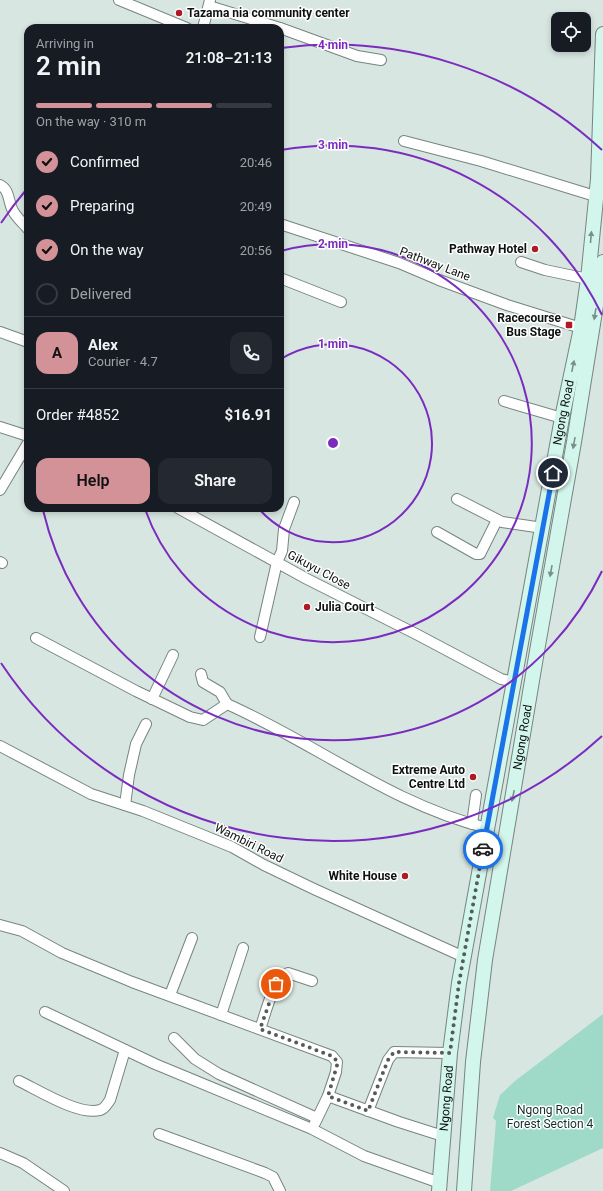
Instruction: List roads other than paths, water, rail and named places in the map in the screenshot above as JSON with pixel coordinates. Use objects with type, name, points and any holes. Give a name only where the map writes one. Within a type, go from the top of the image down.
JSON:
[{"type":"main road","name":"Ngong Road","points":[[439,1187],[450,1053],[459,983],[514,682],[544,528],[562,418],[581,328],[588,279],[595,196],[598,179],[603,34]]},
{"type":"main road","name":"Ngong Road","points":[[464,1191],[473,1062],[485,960],[574,442],[603,262]]},
{"type":"main road","points":[[464,957],[485,960]]},
{"type":"main road","points":[[441,1159],[445,1164],[452,1168],[461,1166],[465,1161]]},
{"type":"street","points":[[119,0],[176,24]]},
{"type":"street","points":[[204,24],[210,3],[261,24]]},
{"type":"street","points":[[284,29],[358,56],[381,60]]},
{"type":"street","points":[[404,141],[481,161],[595,196]]},
{"type":"street","points":[[0,185],[6,191],[10,206],[15,215],[24,225]]},
{"type":"street","name":"Pathway Lane","points":[[284,225],[399,263],[454,286],[581,328]]},
{"type":"street","points":[[521,262],[545,270],[588,279]]},
{"type":"street","points":[[284,280],[341,302]]},
{"type":"street","points":[[0,332],[24,341]]},
{"type":"street","points":[[504,401],[562,418]]},
{"type":"street","points":[[0,427],[24,435]]},
{"type":"street","points":[[1,487],[24,450]]},
{"type":"street","points":[[457,499],[509,525],[544,528]]},
{"type":"street","points":[[260,637],[276,562],[282,551],[284,528],[294,502]]},
{"type":"street","name":"Gikuyu Close","points":[[185,512],[276,562],[467,662],[501,679],[514,682]]},
{"type":"street","points":[[437,532],[476,554],[480,554],[497,520]]},
{"type":"street","points":[[36,638],[152,699],[196,720],[203,720],[228,704]]},
{"type":"street","points":[[152,699],[173,656]]},
{"type":"street","points":[[201,674],[203,682],[220,692],[228,704],[385,788],[443,815],[487,828]]},
{"type":"street","points":[[125,805],[129,775],[136,744],[146,724]]},
{"type":"street","name":"Wambiri Road","points":[[0,746],[90,794],[125,805],[232,847],[264,865],[326,895],[464,957]]},
{"type":"street","points":[[472,824],[476,795]]},
{"type":"street","points":[[0,926],[22,931],[62,953],[221,1015],[332,1056],[338,1062],[328,1096],[312,1129]]},
{"type":"street","points":[[170,995],[192,938]]},
{"type":"street","points":[[221,1015],[243,948]]},
{"type":"street","points":[[260,1029],[276,984],[282,976],[288,974],[312,981]]},
{"type":"street","points":[[45,1012],[125,1050],[312,1129],[364,1156],[439,1187]]},
{"type":"street","points":[[174,1038],[194,1059],[219,1074],[317,1118]]},
{"type":"street","points":[[19,1081],[60,1102],[76,1108],[99,1111],[106,1107],[110,1100],[125,1050]]},
{"type":"street","points":[[368,1111],[388,1060],[394,1052],[450,1053]]},
{"type":"street","points":[[328,1096],[443,1136]]},
{"type":"street","points":[[159,1134],[265,1173],[273,1178],[280,1191]]},
{"type":"street","points":[[0,1153],[24,1163],[64,1191]]},
{"type":"place","name":"Tazama nia community center","points":[[179,13]]},
{"type":"place","name":"Pathway Hotel","points":[[535,249]]},
{"type":"place","name":"Racecourse Bus Stage","points":[[569,325]]},
{"type":"place","name":"Julia Court","points":[[307,607]]},
{"type":"place","name":"Extreme Auto Centre Ltd","points":[[473,777]]},
{"type":"place","name":"White House","points":[[405,876]]},
{"type":"park label","name":"Ngong Road Forest Section 4","points":[[550,1117]]}]
